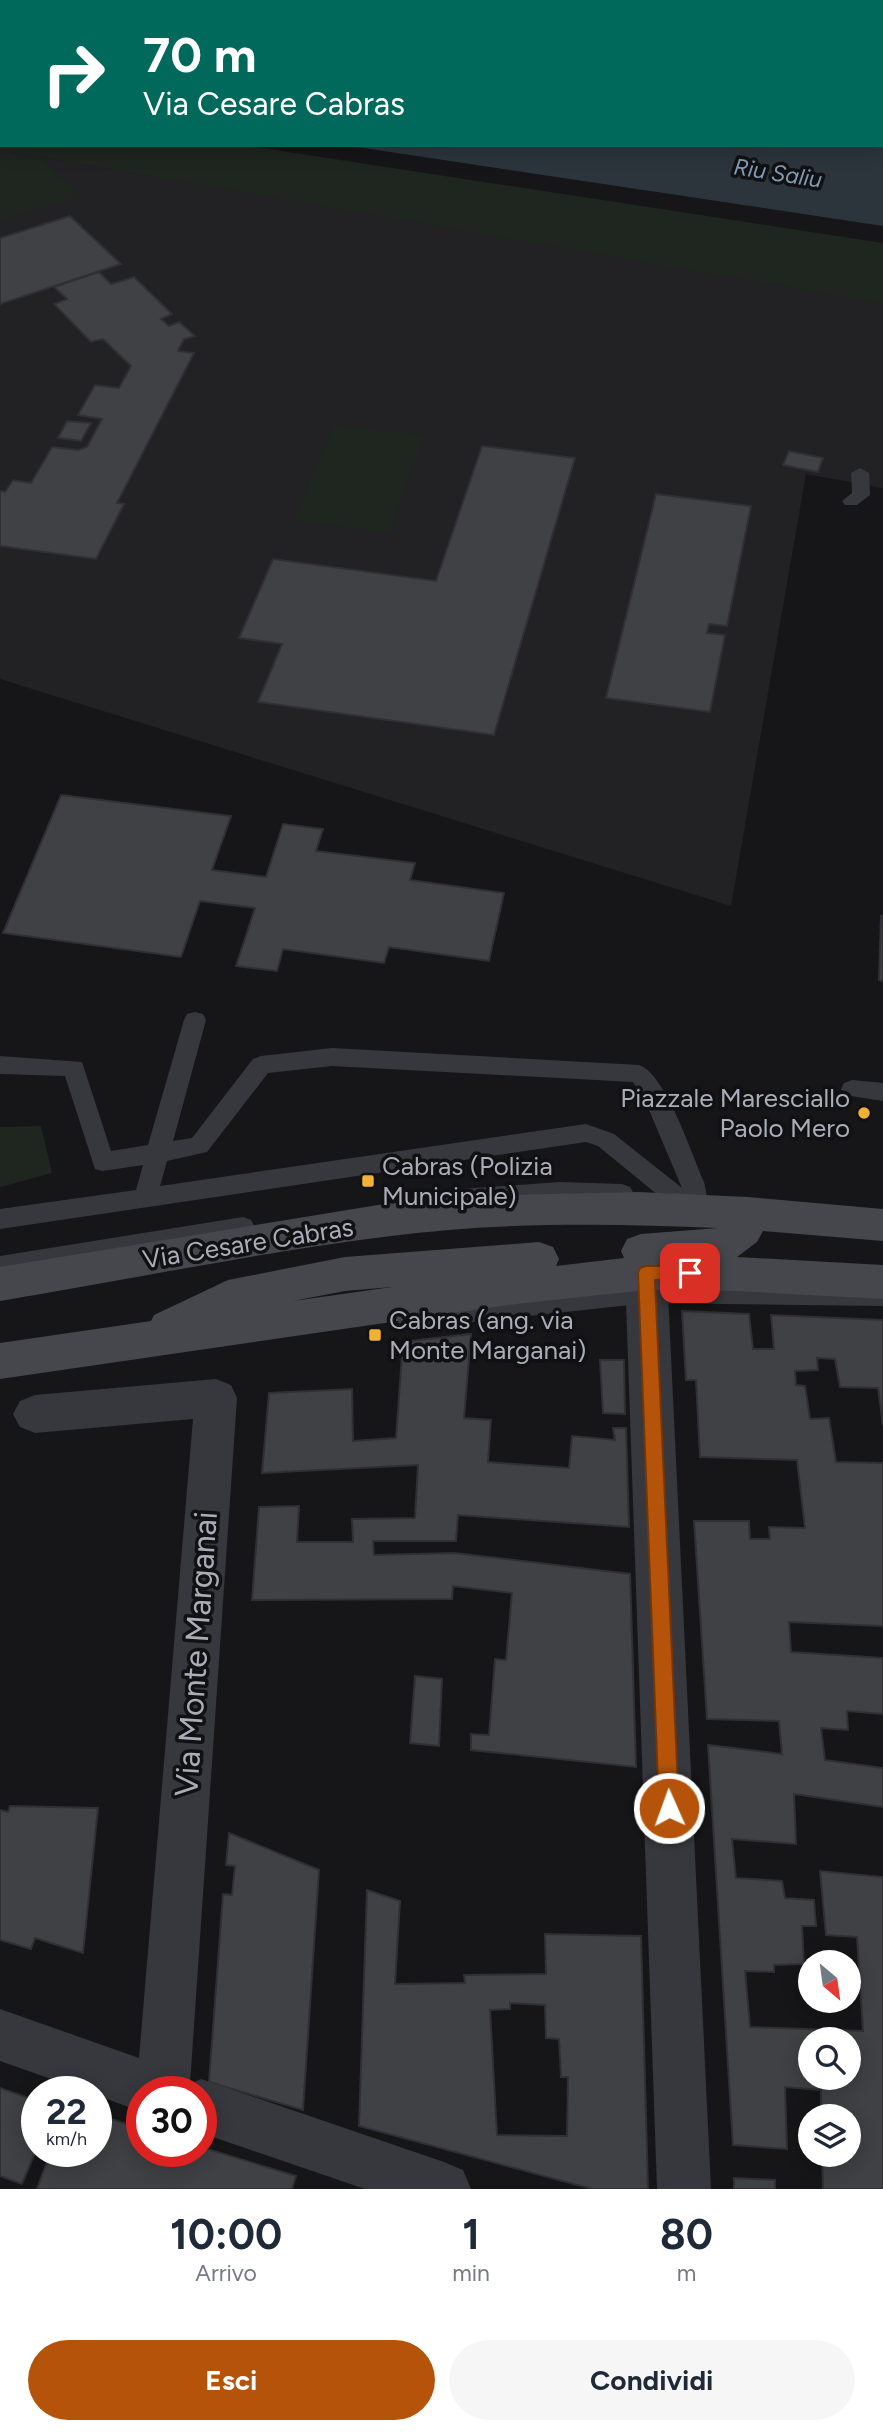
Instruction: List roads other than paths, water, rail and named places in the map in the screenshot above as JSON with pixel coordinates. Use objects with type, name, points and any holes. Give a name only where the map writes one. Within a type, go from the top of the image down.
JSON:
[{"type":"main road","name":"Via Cesare Cabras","points":[[0,1284],[384,1220],[531,1210],[638,1208],[689,1202],[748,1213],[883,1225]]},
{"type":"main road","name":"Via Cesare Cabras","points":[[145,1341],[228,1297],[345,1274],[727,1244],[743,1230],[748,1213]]},
{"type":"main road","name":"Via Cesare Cabras","points":[[0,1361],[516,1287],[647,1283],[734,1274],[883,1282]]},
{"type":"street","points":[[647,1283],[684,2189]]},
{"type":"street","name":"Via Monte Marganai","points":[[35,1414],[216,1398],[161,2076]]},
{"type":"street","points":[[0,2035],[126,2079]]},
{"type":"street","points":[[217,2111],[444,2189]]},
{"type":"lane","points":[[851,501],[861,495],[860,473]]},
{"type":"lane","points":[[145,1198],[195,1020]]},
{"type":"lane","points":[[0,1065],[74,1068],[103,1162],[199,1146],[261,1065],[332,1057],[639,1074],[654,1094],[669,1125],[689,1202]]},
{"type":"lane","points":[[852,1089],[883,1092]]},
{"type":"lane","points":[[0,1219],[586,1133],[606,1140],[689,1202]]},
{"type":"lane","points":[[0,1266],[382,1205],[560,1191],[883,1215]]},
{"type":"lane","points":[[0,1374],[504,1307],[647,1283],[883,1296]]},
{"type":"water","name":"Riu Saliu","points":[[357,147],[883,147],[883,226]]},
{"type":"place","name":"Piazzale Maresciallo Paolo Mero","points":[[864,1113]]},
{"type":"place","name":"Cabras (Polizia Municipale)","points":[[368,1181]]},
{"type":"place","name":"Cabras (ang. via Monte Marganai)","points":[[375,1335]]}]
